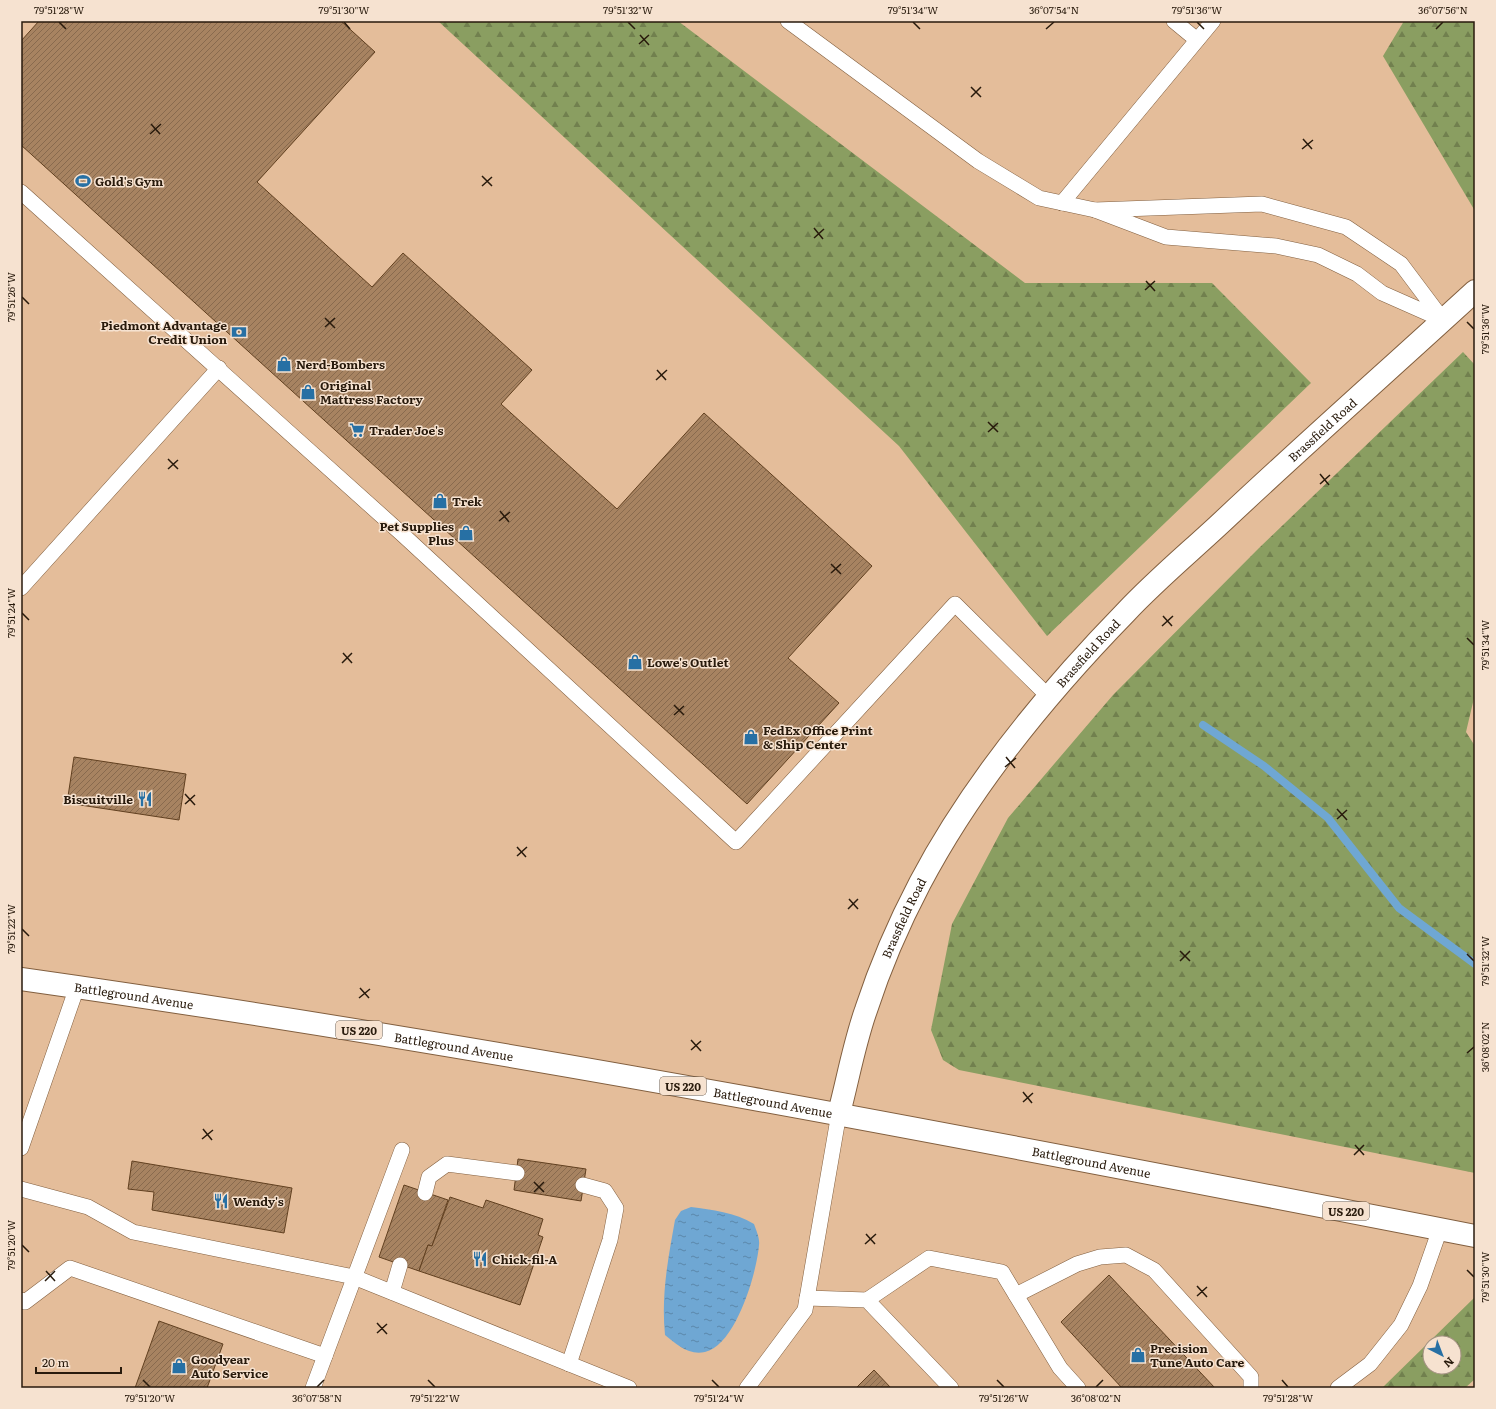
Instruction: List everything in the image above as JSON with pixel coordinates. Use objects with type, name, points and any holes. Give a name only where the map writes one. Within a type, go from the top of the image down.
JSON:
[{"type":"main road","name":"Brassfield Road","points":[[839,1114],[865,1011],[892,942],[920,884],[967,805],[990,772],[1049,697],[1127,610],[1283,464],[1475,291]]},
{"type":"main road","name":"Battleground Avenue","points":[[21,979],[335,1026],[839,1114],[1475,1236]]},
{"type":"lane","points":[[788,21],[978,161],[1039,198],[1095,210],[1166,237],[1276,246],[1318,255],[1357,274],[1382,293],[1442,320]]},
{"type":"lane","points":[[1174,21],[1197,40]]},
{"type":"lane","points":[[1062,203],[1213,21]]},
{"type":"lane","points":[[21,192],[219,368],[402,534],[736,842],[955,604],[1049,697]]},
{"type":"lane","points":[[1095,210],[1262,204],[1346,227],[1400,264],[1442,320]]},
{"type":"lane","points":[[21,588],[219,368]]},
{"type":"lane","points":[[21,1148],[77,987]]},
{"type":"lane","points":[[747,1388],[805,1310],[839,1114]]},
{"type":"lane","points":[[313,1388],[402,1150]]},
{"type":"lane","points":[[425,1192],[429,1177],[447,1164],[517,1173]]},
{"type":"lane","points":[[569,1364],[610,1240],[616,1208],[605,1191],[583,1185]]},
{"type":"lane","points":[[21,1189],[88,1207],[133,1232],[354,1278],[629,1388]]},
{"type":"lane","points":[[1338,1388],[1370,1364],[1401,1325],[1420,1286],[1440,1229]]},
{"type":"lane","points":[[1016,1295],[1077,1264],[1100,1257],[1126,1255],[1154,1270],[1251,1377],[1251,1388]]},
{"type":"lane","points":[[807,1298],[867,1300],[929,1258],[1002,1272],[1060,1368],[1078,1388]]},
{"type":"lane","points":[[392,1292],[400,1265]]},
{"type":"lane","points":[[21,1300],[25,1302],[70,1268],[325,1356]]},
{"type":"lane","points":[[867,1300],[951,1388]]},
{"type":"green space","points":[[438,21],[678,21],[1025,283],[1212,283],[1311,383],[1047,636],[899,446]]},
{"type":"green space","points":[[1404,21],[1475,21],[1475,211],[1383,56]]},
{"type":"green space","points":[[1463,352],[1475,365],[1475,694],[1466,732],[1475,746],[1475,1173],[959,1070],[943,1060],[931,1030],[952,924],[1008,818],[1113,695],[1259,548]]},
{"type":"green space","points":[[1475,1297],[1475,1379],[1465,1388],[1382,1388],[1422,1349],[1422,1375],[1462,1375],[1462,1335],[1436,1335]]},
{"type":"water","points":[[691,1207],[723,1212],[747,1220],[754,1224],[759,1242],[754,1272],[749,1289],[735,1322],[726,1336],[716,1346],[705,1352],[699,1353],[688,1351],[665,1335],[664,1320],[666,1277],[675,1220],[681,1211]]},
{"type":"building","points":[[39,21],[341,21],[375,52],[257,182],[372,287],[403,253],[532,370],[501,404],[617,509],[704,413],[872,566],[788,658],[839,703],[747,804],[21,145],[21,41]]},
{"type":"building","points":[[74,757],[186,774],[179,820],[67,803]]},
{"type":"building","points":[[518,1159],[586,1169],[581,1201],[514,1190]]},
{"type":"building","name":"Wendy's","points":[[132,1161],[292,1188],[284,1233],[152,1210],[154,1192],[128,1189]]},
{"type":"building","points":[[404,1185],[448,1200],[432,1246],[428,1245],[419,1271],[379,1257]]},
{"type":"building","name":"Chick-fil-A","points":[[450,1197],[483,1208],[486,1200],[543,1219],[538,1235],[543,1237],[520,1305],[419,1271],[428,1245],[432,1246]]},
{"type":"building","name":"Precision Tune Auto Care","points":[[1109,1275],[1215,1388],[1122,1388],[1061,1322]]},
{"type":"building","name":"Goodyear Auto Service","points":[[159,1321],[223,1344],[207,1388],[135,1388]]},
{"type":"building","points":[[874,1370],[891,1388],[856,1388]]},
{"type":"waterway","points":[[1203,725],[1264,766],[1328,818],[1399,908],[1475,964]]},
{"type":"place","name":"Gold's Gym","points":[[83,181]]},
{"type":"place","name":"Piedmont Advantage Credit Union","points":[[239,332]]},
{"type":"place","name":"Nerd-Bombers","points":[[284,364]]},
{"type":"place","name":"Original Mattress Factory","points":[[308,392]]},
{"type":"place","name":"Trader Joe's","points":[[357,430]]},
{"type":"place","name":"Trek","points":[[440,501]]},
{"type":"place","name":"Pet Supplies Plus","points":[[466,533]]},
{"type":"place","name":"Lowe's Outlet","points":[[635,662]]},
{"type":"place","name":"FedEx Office Print & Ship Center","points":[[751,737]]},
{"type":"place","name":"Biscuitville","points":[[145,799]]},
{"type":"place","name":"Wendy's","points":[[221,1201]]},
{"type":"place","name":"Chick-fil-A","points":[[480,1259]]},
{"type":"place","name":"Precision Tune Auto Care","points":[[1138,1355]]},
{"type":"place","name":"Goodyear Auto Service","points":[[179,1366]]}]
